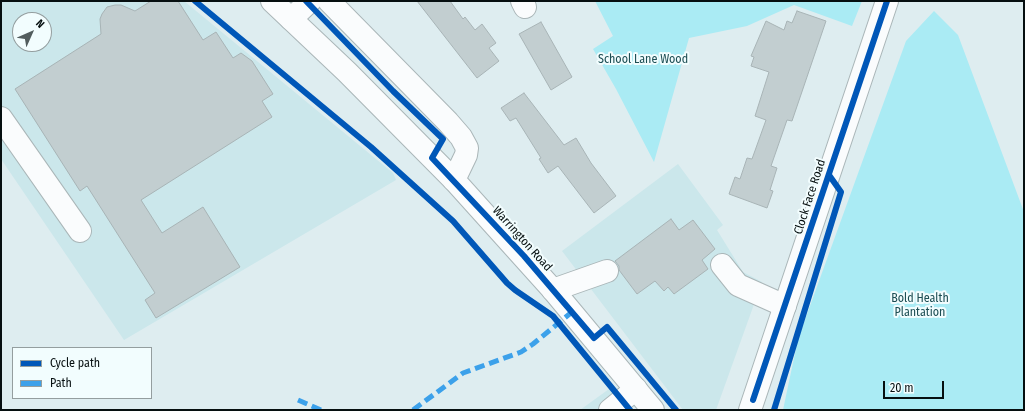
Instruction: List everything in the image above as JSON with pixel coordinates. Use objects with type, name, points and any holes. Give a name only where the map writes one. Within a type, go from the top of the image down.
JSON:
[{"type":"main road","name":"Warrington Road","points":[[272,1],[347,72],[454,180],[553,290],[653,410]]},
{"type":"main road","points":[[291,19],[310,1]]},
{"type":"main road","points":[[329,1],[461,137],[467,148],[466,155],[454,180]]},
{"type":"main road","name":"Clock Face Road","points":[[750,410],[887,1]]},
{"type":"main road","points":[[1,118],[80,231]]},
{"type":"main road","points":[[722,264],[738,285],[785,306]]},
{"type":"main road","points":[[553,290],[607,271]]},
{"type":"main road","points":[[610,410],[636,389]]},
{"type":"shaded area","points":[[1,1],[184,1],[393,173],[396,180],[124,340],[1,159]]},
{"type":"shaded area","points":[[678,164],[723,225],[717,230],[743,272],[762,282],[716,410],[683,410],[562,251]]},
{"type":"shaded area","points":[[609,389],[625,410],[580,410]]},
{"type":"green space","name":"School Lane Wood","points":[[595,1],[862,1],[852,26],[794,5],[747,26],[689,38],[654,162],[616,89],[593,49],[613,36]]},
{"type":"green space","name":"Bold Health Plantation","points":[[934,11],[958,35],[1024,212],[1024,410],[783,410],[798,339],[906,41]]},
{"type":"building","points":[[151,1],[178,1],[203,40],[216,32],[233,58],[241,53],[252,61],[273,94],[262,101],[272,117],[141,200],[162,233],[203,207],[240,267],[156,318],[145,300],[155,293],[87,186],[80,191],[15,89],[101,34],[100,19],[107,7],[121,5],[135,11]]},
{"type":"building","points":[[417,1],[450,1],[463,19],[465,17],[475,30],[482,24],[496,43],[489,48],[499,61],[477,78]]},
{"type":"building","points":[[797,11],[826,21],[792,121],[787,120],[771,166],[777,168],[770,190],[773,191],[767,208],[729,194],[735,177],[740,179],[747,158],[752,159],[766,120],[755,116],[769,72],[751,66],[754,57],[751,56],[766,21],[784,30],[787,21],[792,23]]},
{"type":"building","points":[[541,22],[572,77],[551,90],[519,34]]},
{"type":"building","points":[[524,93],[564,145],[576,138],[591,163],[616,196],[594,213],[558,166],[548,173],[539,159],[541,158],[516,118],[510,121],[501,108]]},
{"type":"building","points":[[671,219],[679,230],[693,220],[715,249],[702,260],[708,269],[674,294],[668,287],[664,291],[655,281],[637,294],[619,270],[619,266],[615,261]]},
{"type":"marked path","points":[[413,410],[463,373],[521,352],[572,312]]},
{"type":"marked path","points":[[298,400],[321,410]]},
{"type":"cycle path","points":[[195,1],[371,147],[453,221],[507,283],[553,316],[630,410]]},
{"type":"cycle path","points":[[306,1],[393,91],[443,139],[432,158],[524,256],[594,338],[607,327],[676,410]]},
{"type":"cycle path","points":[[753,400],[887,1]]},
{"type":"cycle path","points":[[774,410],[841,192],[829,175]]}]
